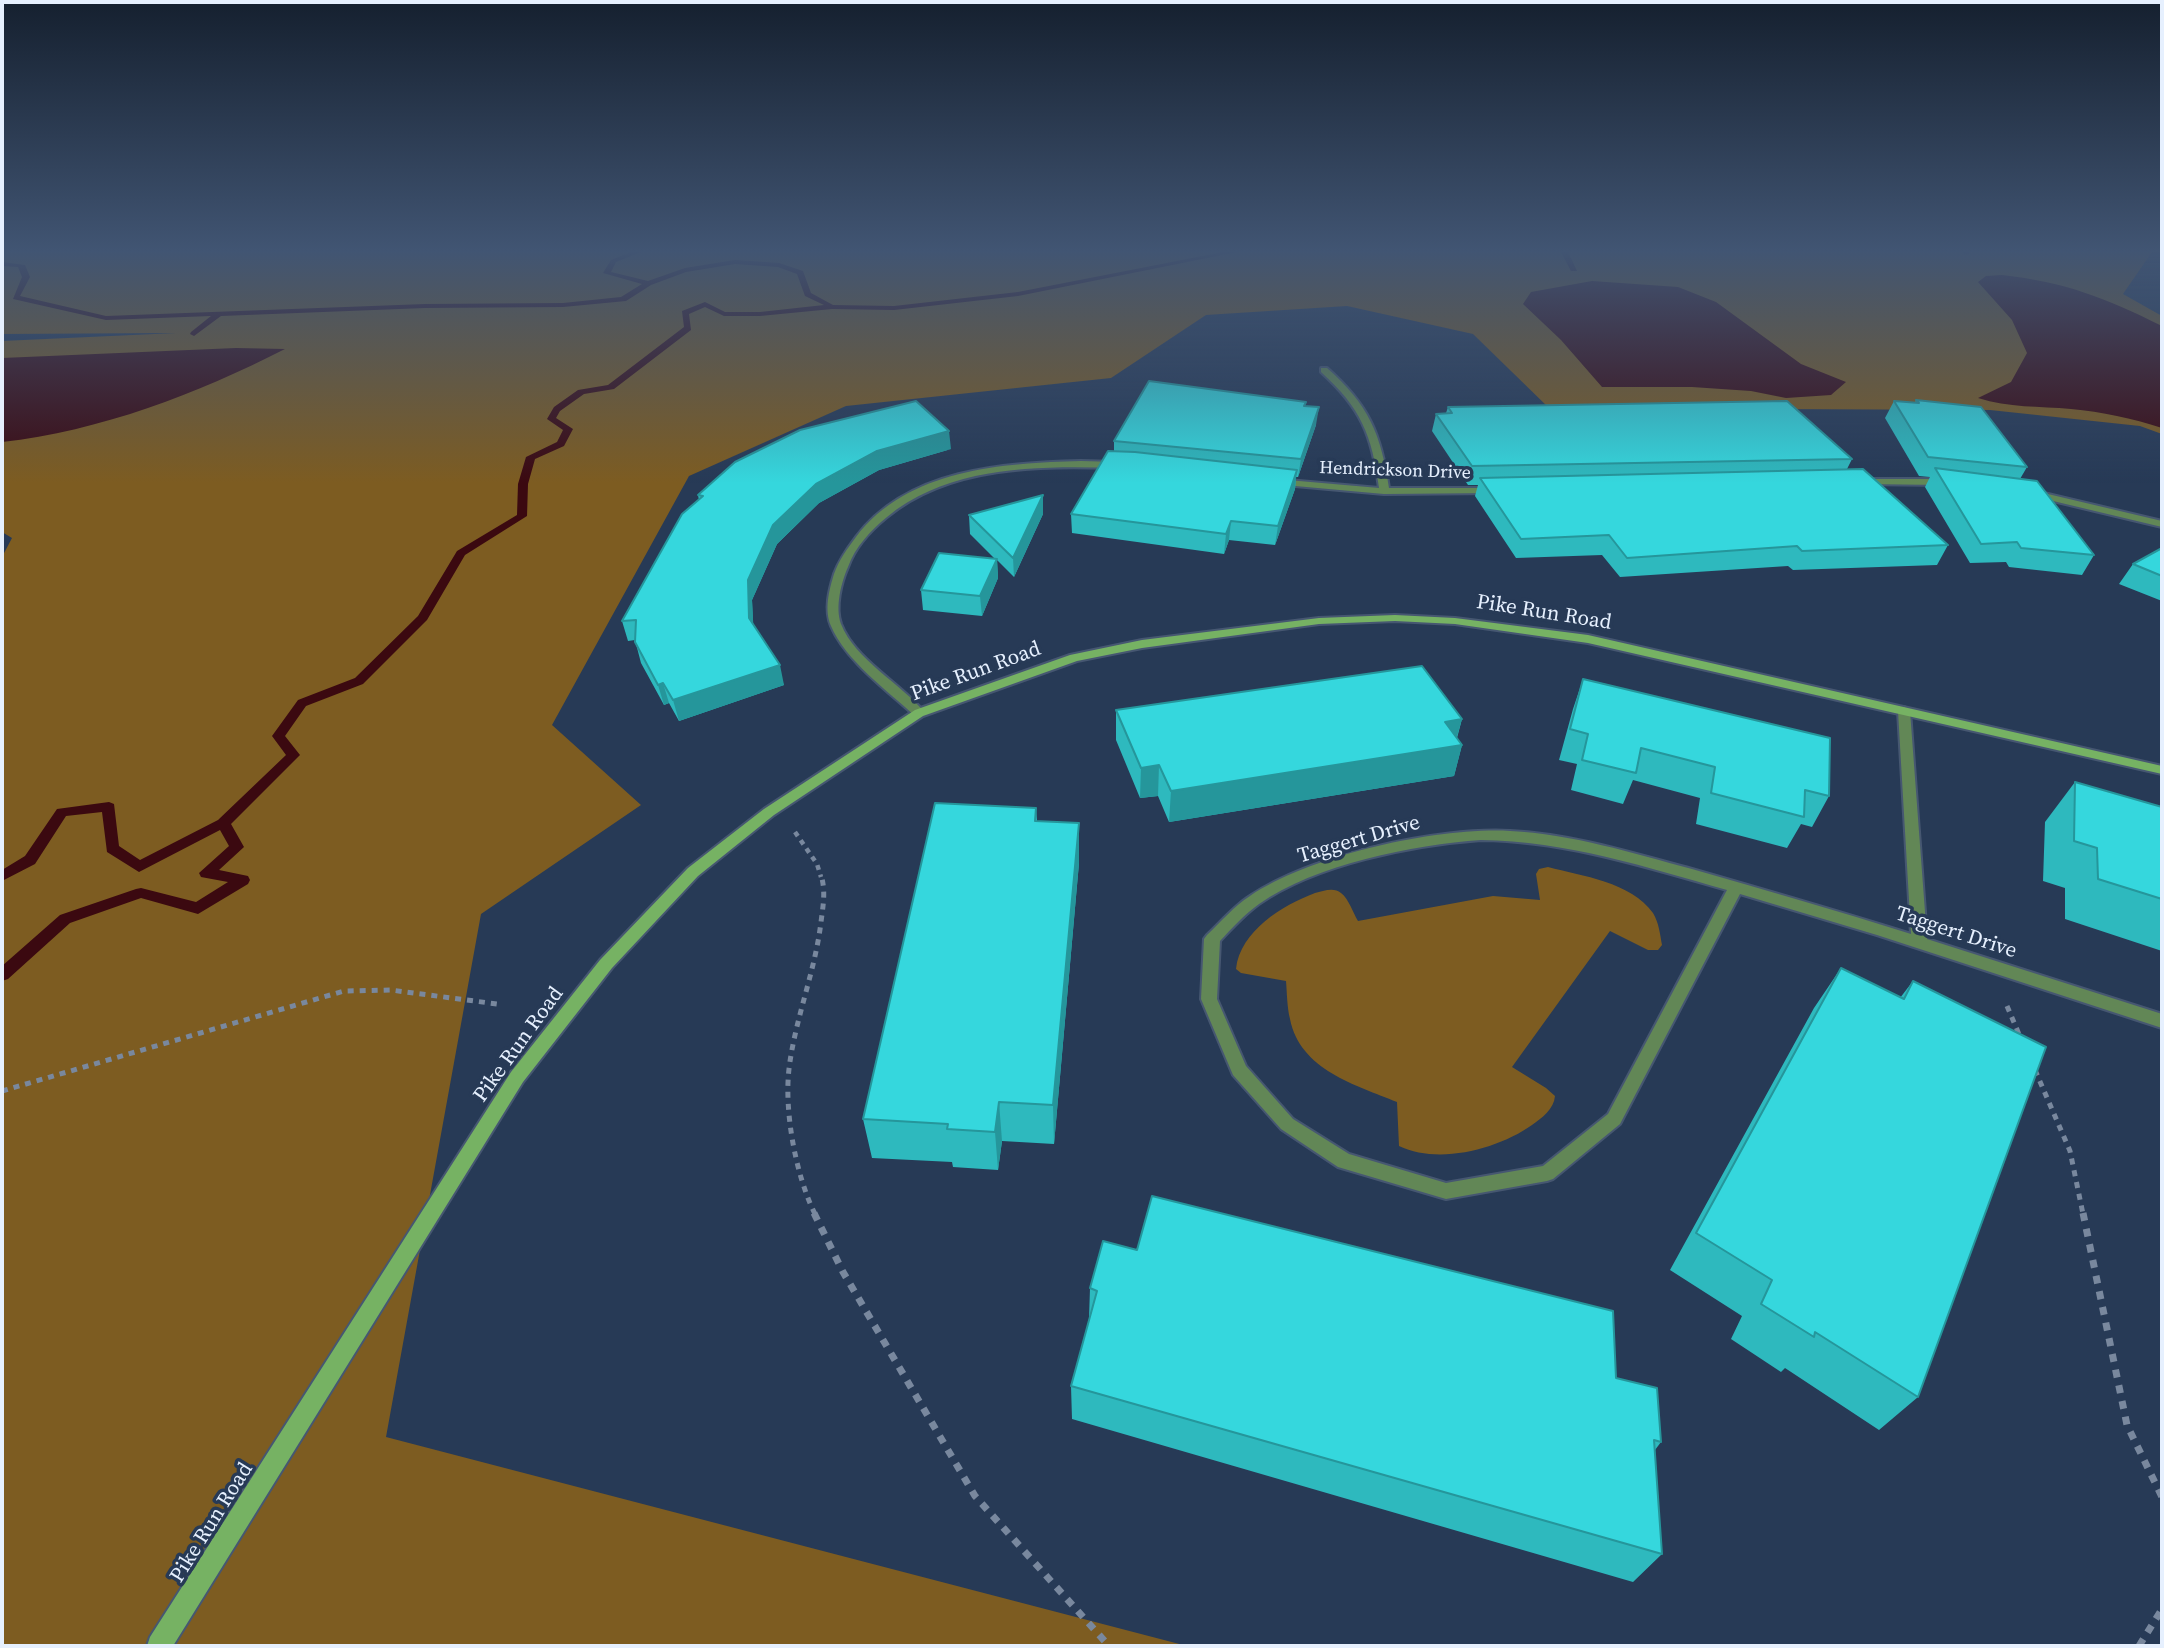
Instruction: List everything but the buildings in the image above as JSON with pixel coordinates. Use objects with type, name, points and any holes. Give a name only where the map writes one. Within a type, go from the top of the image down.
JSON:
[{"type":"street","points":[[1324,370],[1343,386],[1362,408],[1377,440],[1384,491]]},
{"type":"street","points":[[919,713],[851,648],[835,622],[837,573],[858,537],[880,515],[910,496],[959,477],[1018,466],[1127,466]]},
{"type":"street","points":[[1850,482],[1905,480],[1954,483]]},
{"type":"street","name":"Hendrickson Drive","points":[[1269,481],[1384,491],[1508,491]]},
{"type":"street","points":[[2016,490],[2162,524]]},
{"type":"street","name":"Pike Run Road","points":[[159,1646],[517,1077],[606,964],[692,872],[769,812],[919,713],[1074,658],[1142,644],[1320,621],[1395,618],[1455,621],[1588,639],[2162,770]]},
{"type":"street","points":[[1905,711],[1919,942]]},
{"type":"street","name":"Taggert Drive","points":[[1736,887],[1614,1119],[1547,1172],[1446,1191],[1344,1161],[1287,1124],[1239,1070],[1209,999],[1212,939],[1258,897],[1318,868],[1444,838],[1484,835],[1577,844],[1736,887],[1919,942],[2162,1021]]},
{"type":"path","points":[[792,827],[817,864],[825,888],[817,952],[789,1069],[789,1115],[806,1194],[843,1272],[975,1496],[1109,1646]]},
{"type":"path","points":[[2,1091],[344,990],[391,990],[497,1004]]},
{"type":"path","points":[[2001,992],[2022,1041]]},
{"type":"path","points":[[2033,1065],[2070,1151],[2127,1425],[2162,1497]]},
{"type":"path","points":[[2139,1646],[2162,1609]]},
{"type":"shaded area","points":[[2,329],[1185,329],[1111,378],[846,406],[689,476],[552,725],[641,805],[481,914],[386,1437],[1187,1646],[2,1646],[2,557],[12,538],[2,532],[2,341],[176,333],[2,334]]},
{"type":"shaded area","points":[[1450,329],[2162,329],[2162,434],[2140,426],[1990,410],[1549,408],[1473,334]]},
{"type":"shaded area","points":[[1549,329],[1753,329],[1801,364],[1846,382],[1831,395],[1786,398],[1751,391],[1692,387],[1602,387]]},
{"type":"shaded area","points":[[2016,329],[2162,329],[2162,428],[2094,412],[2013,405],[1978,398],[2011,382],[2027,353]]},
{"type":"shaded area","points":[[236,348],[285,349],[183,395],[111,420],[39,437],[2,442],[2,358]]},
{"type":"shaded area","points":[[1548,867],[1619,887],[1644,902],[1653,913],[1662,945],[1658,950],[1648,950],[1610,931],[1512,1067],[1555,1096],[1550,1109],[1518,1134],[1486,1147],[1468,1152],[1432,1154],[1399,1146],[1397,1102],[1348,1082],[1317,1063],[1305,1051],[1296,1037],[1290,1019],[1286,981],[1241,973],[1236,969],[1239,955],[1254,931],[1277,912],[1315,893],[1338,891],[1349,902],[1358,921],[1493,896],[1540,900],[1536,874],[1539,869]]},
{"type":"waterway","points":[[194,334],[200,329]]},
{"type":"waterway","points":[[223,823],[293,755],[278,736],[302,703],[359,681],[423,618],[461,553],[522,516],[523,484],[531,457],[561,444],[568,429],[551,419],[557,409],[581,392],[611,387],[687,329]]},
{"type":"waterway","points":[[2,876],[30,860],[62,812],[109,807],[112,848],[139,867],[223,823]]},
{"type":"waterway","points":[[2,975],[65,919],[141,893],[198,908],[243,880],[206,873],[237,847],[223,823]]}]
